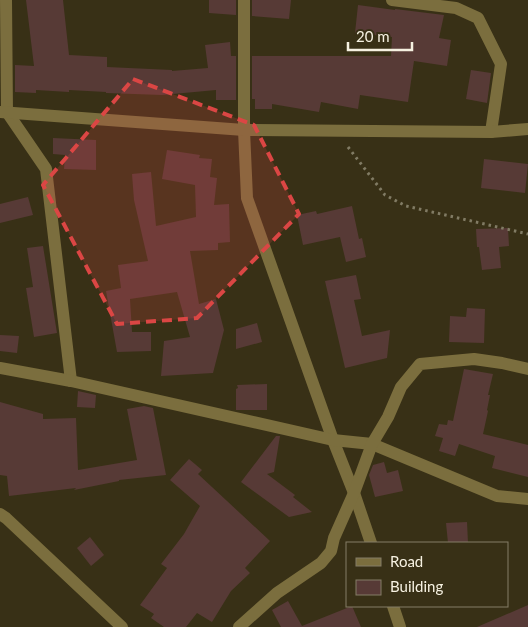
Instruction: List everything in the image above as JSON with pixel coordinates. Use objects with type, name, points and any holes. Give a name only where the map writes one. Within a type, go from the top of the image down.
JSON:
[{"type":"street","points":[[6,0],[3,112],[46,169],[71,381]]},
{"type":"street","points":[[244,0],[246,198],[332,440],[354,493],[371,542]]},
{"type":"street","points":[[392,0],[455,4],[478,18],[501,64],[491,132]]},
{"type":"street","points":[[3,112],[244,130],[491,132],[528,129]]},
{"type":"street","points":[[239,627],[277,593],[321,563],[331,551],[334,538],[354,493],[372,444],[388,417],[400,387],[420,364],[474,359],[528,369]]},
{"type":"street","points":[[0,368],[71,381],[332,440],[372,444],[497,496],[528,499]]},
{"type":"street","points":[[0,514],[122,627]]},
{"type":"street","points":[[393,607],[400,627]]},
{"type":"path","points":[[336,131],[384,195],[406,206],[528,234]]},
{"type":"highlighted area","points":[[133,79],[254,125],[299,214],[197,318],[117,324],[43,185]]},
{"type":"building","points":[[26,0],[63,0],[69,55],[107,57],[107,67],[172,71],[208,68],[205,45],[230,42],[231,56],[236,56],[236,100],[216,100],[216,90],[162,95],[69,90],[69,92],[36,90],[36,93],[15,92],[15,65],[34,66]]},
{"type":"building","points":[[209,0],[236,0],[236,15],[209,13]]},
{"type":"building","points":[[252,0],[291,0],[289,19],[252,16]]},
{"type":"building","points":[[358,5],[444,15],[439,38],[451,40],[447,66],[414,61],[408,102],[360,95],[358,109],[321,102],[319,112],[272,104],[272,109],[255,109],[255,99],[252,99],[252,56],[391,56],[392,37],[355,33]]},
{"type":"building","points":[[471,70],[491,73],[487,103],[466,99]]},
{"type":"building","points":[[53,138],[96,140],[96,170],[64,169],[65,155],[53,154]]},
{"type":"building","points":[[167,150],[200,155],[199,158],[212,159],[210,177],[217,178],[214,205],[229,204],[230,242],[218,243],[218,250],[190,251],[199,304],[216,299],[224,330],[213,373],[161,376],[164,341],[190,337],[177,292],[130,299],[132,332],[151,332],[151,351],[117,352],[106,291],[121,288],[118,265],[148,261],[134,200],[132,174],[151,172],[156,226],[196,217],[195,185],[162,179]]},
{"type":"building","points":[[484,159],[528,164],[525,193],[481,188]]},
{"type":"building","points":[[28,197],[33,215],[0,223],[0,204]]},
{"type":"building","points":[[352,206],[359,239],[362,238],[366,257],[346,262],[340,237],[303,245],[297,215],[316,211],[317,214]]},
{"type":"building","points":[[508,228],[509,246],[499,247],[501,268],[482,270],[479,247],[477,247],[476,229]]},
{"type":"building","points":[[43,246],[57,333],[34,337],[26,288],[33,287],[27,248]]},
{"type":"building","points":[[356,275],[361,299],[354,300],[362,336],[390,330],[387,358],[345,368],[325,281]]},
{"type":"building","points":[[467,308],[485,309],[484,343],[449,342],[450,316],[466,317]]},
{"type":"building","points":[[257,323],[262,342],[236,349],[236,329]]},
{"type":"building","points":[[0,335],[19,336],[17,353],[0,351]]},
{"type":"building","points":[[464,369],[493,374],[483,434],[528,445],[528,477],[492,468],[495,456],[459,444],[455,456],[439,451],[443,438],[435,436],[439,424],[447,425],[448,420],[453,421]]},
{"type":"building","points":[[267,384],[267,410],[236,410],[237,385]]},
{"type":"building","points":[[78,391],[96,395],[95,408],[77,407]]},
{"type":"building","points":[[0,402],[43,414],[43,419],[76,418],[78,470],[137,460],[127,409],[144,406],[153,408],[166,475],[119,480],[74,490],[76,488],[9,496],[7,476],[0,475]]},
{"type":"building","points":[[276,436],[280,436],[274,472],[267,474],[295,495],[293,497],[312,512],[289,517],[241,482]]},
{"type":"building","points":[[189,459],[202,470],[198,474],[270,541],[245,568],[250,573],[231,591],[212,622],[197,613],[186,627],[164,627],[151,618],[154,614],[140,605],[167,568],[161,564],[184,534],[200,506],[170,480]]},
{"type":"building","points":[[384,462],[387,473],[398,470],[403,491],[375,497],[369,475],[373,465]]},
{"type":"building","points":[[467,522],[468,542],[448,542],[446,523]]},
{"type":"building","points":[[90,537],[104,555],[91,566],[77,548]]},
{"type":"building","points":[[288,601],[302,626],[352,607],[361,627],[281,627],[272,610]]},
{"type":"building","points":[[528,605],[528,627],[477,627]]}]
